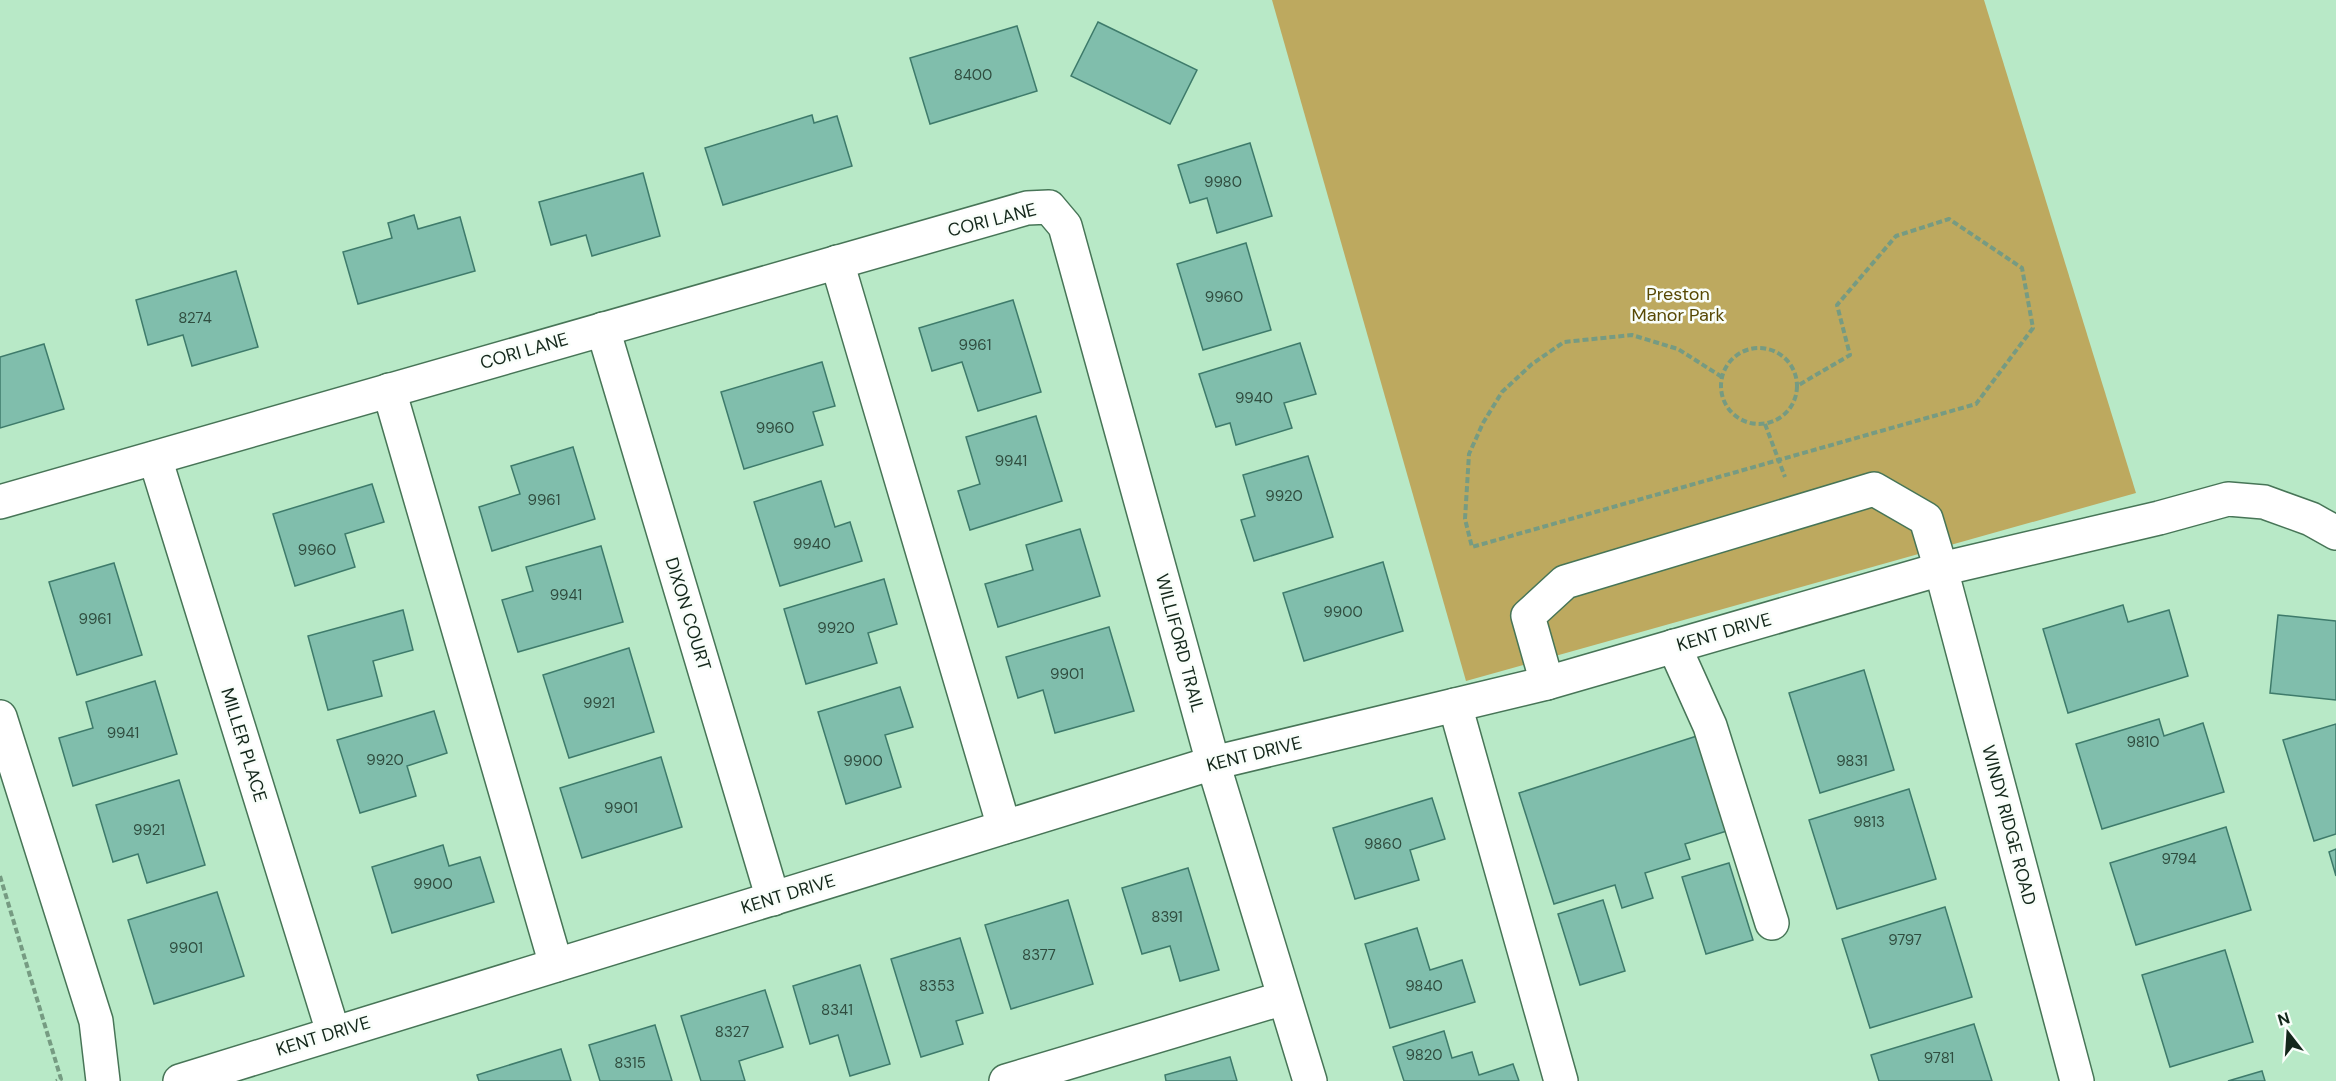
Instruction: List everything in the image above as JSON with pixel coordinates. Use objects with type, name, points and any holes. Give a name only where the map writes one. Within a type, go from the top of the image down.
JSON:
[{"type":"street","name":"CORI LANE","points":[[0,502],[1027,208],[1049,207]]},
{"type":"street","name":"WILLIFORD TRAIL","points":[[1049,207],[1065,226],[1213,763],[1310,1081]]},
{"type":"street","points":[[837,262],[1004,827]]},
{"type":"street","name":"DIXON COURT","points":[[603,329],[773,899]]},
{"type":"street","points":[[389,390],[556,965]]},
{"type":"street","name":"MILLER PLACE","points":[[155,458],[333,1032]]},
{"type":"street","name":"WINDY RIDGE ROAD","points":[[1547,683],[1528,616],[1565,582],[1874,489],[1926,519],[2077,1081]]},
{"type":"street","name":"KENT DRIVE","points":[[180,1081],[333,1032],[1213,763],[1547,683],[1941,569],[2159,518],[2228,499],[2264,501],[2311,519],[2336,533]]},
{"type":"street","points":[[1674,646],[1710,726],[1772,923]]},
{"type":"street","points":[[1455,705],[1561,1081]]},
{"type":"street","points":[[0,717],[96,1021],[103,1081]]},
{"type":"street","points":[[1006,1081],[1080,1070],[1284,998]]},
{"type":"path","points":[[1722,377],[1678,349],[1632,335],[1564,342],[1532,364],[1502,392],[1483,423],[1469,454],[1465,519],[1472,547],[1976,404],[2033,328],[2022,268],[1949,219],[1896,236],[1837,304],[1850,355],[1797,386]]},
{"type":"path","points":[[1756,349],[1768,350],[1779,354],[1788,362],[1797,386],[1788,411],[1765,424],[1752,424],[1729,411],[1723,401],[1722,377],[1726,366],[1734,357],[1756,349]]},
{"type":"path","points":[[1765,424],[1796,512]]},
{"type":"path","points":[[0,876],[62,1079],[56,1081]]},
{"type":"green space","name":"Preston Manor Park","points":[[1272,0],[1984,0],[2136,493],[1466,681]]},
{"type":"building","points":[[1098,22],[1197,70],[1170,124],[1071,76]]},
{"type":"building","points":[[1017,26],[1037,91],[930,124],[910,58]]},
{"type":"building","points":[[812,115],[814,123],[837,116],[852,166],[723,205],[705,148]]},
{"type":"building","points":[[1250,143],[1272,216],[1217,233],[1207,198],[1190,203],[1178,165]]},
{"type":"building","points":[[643,173],[660,236],[592,256],[586,235],[551,245],[539,202]]},
{"type":"building","points":[[414,215],[418,229],[460,217],[475,271],[358,304],[343,252],[392,238],[388,223]]},
{"type":"building","points":[[1246,243],[1271,330],[1203,350],[1177,264]]},
{"type":"building","points":[[236,271],[258,347],[192,366],[183,335],[148,345],[136,300]]},
{"type":"building","points":[[1013,300],[1041,392],[978,411],[962,362],[932,371],[919,328]]},
{"type":"building","points":[[1300,343],[1316,394],[1284,403],[1292,428],[1236,445],[1230,423],[1216,427],[1199,374]]},
{"type":"building","points":[[44,344],[64,409],[0,428],[0,357]]},
{"type":"building","points":[[822,362],[835,406],[813,412],[823,445],[744,469],[721,392]]},
{"type":"building","points":[[1036,416],[1062,501],[970,530],[958,491],[980,484],[966,437]]},
{"type":"building","points":[[573,447],[595,519],[492,551],[479,507],[520,494],[511,466]]},
{"type":"building","points":[[1308,456],[1333,537],[1254,561],[1241,520],[1255,516],[1243,475]]},
{"type":"building","points":[[821,481],[835,527],[850,522],[862,561],[780,586],[754,502]]},
{"type":"building","points":[[372,484],[384,522],[345,534],[355,567],[295,586],[273,514]]},
{"type":"building","points":[[1080,529],[1100,596],[998,627],[985,584],[1033,570],[1026,545]]},
{"type":"building","points":[[601,546],[623,622],[518,652],[502,600],[533,591],[526,567]]},
{"type":"building","points":[[1383,562],[1403,631],[1304,661],[1283,593]]},
{"type":"building","points":[[114,563],[142,655],[77,675],[49,582]]},
{"type":"building","points":[[884,579],[897,624],[868,633],[877,663],[806,684],[784,609]]},
{"type":"building","points":[[2123,605],[2128,622],[2169,610],[2188,676],[2068,713],[2043,629]]},
{"type":"building","points":[[403,610],[413,650],[373,661],[382,696],[328,710],[308,636]]},
{"type":"building","points":[[2278,615],[2336,621],[2336,700],[2270,693]]},
{"type":"building","points":[[1109,627],[1134,711],[1055,733],[1043,690],[1018,698],[1006,657]]},
{"type":"building","points":[[629,648],[654,732],[569,758],[543,675]]},
{"type":"building","points":[[1864,670],[1894,770],[1820,793],[1789,693]]},
{"type":"building","points":[[155,681],[177,754],[73,786],[59,738],[93,728],[86,702]]},
{"type":"building","points":[[900,687],[913,727],[885,735],[901,787],[846,804],[818,712]]},
{"type":"building","points":[[434,711],[447,753],[407,766],[416,796],[360,813],[337,740]]},
{"type":"building","points":[[2159,719],[2164,736],[2203,723],[2224,792],[2102,829],[2076,744]]},
{"type":"building","points":[[2336,724],[2336,834],[2314,841],[2283,740]]},
{"type":"building","points":[[1700,735],[1730,830],[1685,844],[1690,859],[1645,873],[1653,898],[1622,908],[1615,885],[1554,904],[1519,793]]},
{"type":"building","points":[[661,757],[682,827],[582,858],[560,788]]},
{"type":"building","points":[[179,780],[205,865],[147,883],[138,854],[113,862],[96,805]]},
{"type":"building","points":[[1909,789],[1936,879],[1837,909],[1809,820]]},
{"type":"building","points":[[1432,798],[1445,839],[1410,850],[1419,880],[1355,899],[1333,828]]},
{"type":"building","points":[[2226,827],[2251,910],[2136,945],[2110,863]]},
{"type":"building","points":[[443,845],[449,866],[480,857],[494,902],[392,933],[372,867]]},
{"type":"building","points":[[2336,849],[2336,876],[2329,852]]},
{"type":"building","points":[[1729,863],[1753,940],[1706,954],[1682,877]]},
{"type":"building","points":[[1188,868],[1219,970],[1180,981],[1170,946],[1142,954],[1122,888]]},
{"type":"building","points":[[217,892],[244,976],[154,1004],[128,920]]},
{"type":"building","points":[[1068,900],[1093,984],[1011,1009],[985,925]]},
{"type":"building","points":[[1603,900],[1625,971],[1580,985],[1558,914]]},
{"type":"building","points":[[1945,907],[1972,997],[1870,1028],[1842,939]]},
{"type":"building","points":[[1417,928],[1430,970],[1462,960],[1475,1002],[1390,1028],[1365,944]]},
{"type":"building","points":[[960,938],[983,1013],[956,1021],[963,1044],[921,1057],[891,959]]},
{"type":"building","points":[[2225,950],[2253,1042],[2170,1067],[2142,975]]},
{"type":"building","points":[[860,965],[890,1064],[850,1076],[838,1035],[810,1044],[793,986]]},
{"type":"building","points":[[765,990],[783,1047],[739,1061],[745,1081],[701,1081],[681,1016]]},
{"type":"building","points":[[1974,1024],[1992,1081],[1879,1081],[1871,1055]]},
{"type":"building","points":[[655,1025],[672,1081],[600,1081],[589,1045]]},
{"type":"building","points":[[1444,1031],[1452,1058],[1472,1052],[1479,1075],[1513,1064],[1519,1081],[1404,1081],[1393,1047]]},
{"type":"building","points":[[561,1049],[571,1081],[479,1081],[477,1075]]},
{"type":"building","points":[[1230,1057],[1237,1081],[1166,1081],[1165,1075]]},
{"type":"building","points":[[2262,1071],[2265,1081],[2228,1081]]}]
